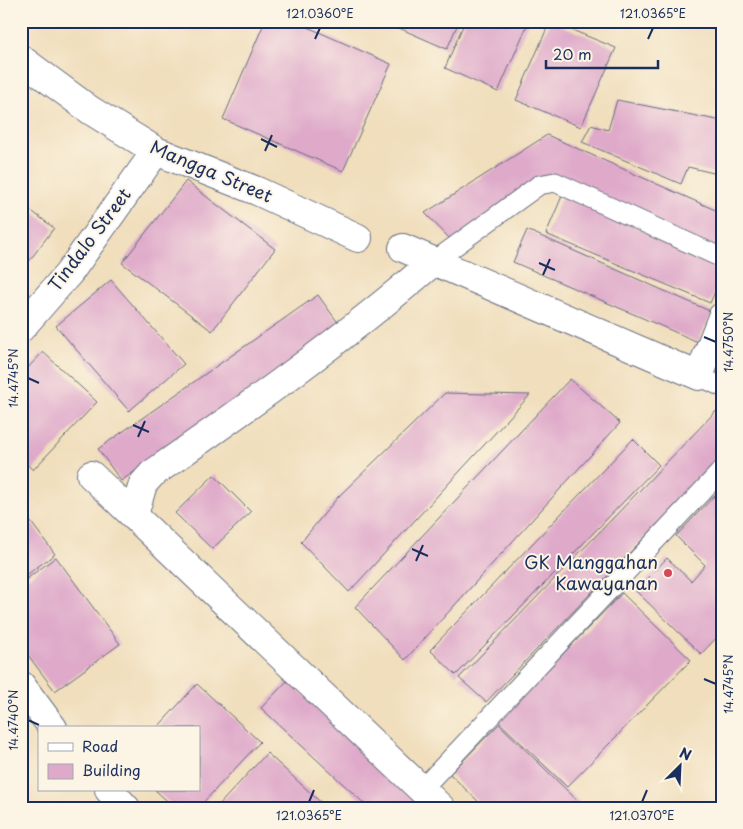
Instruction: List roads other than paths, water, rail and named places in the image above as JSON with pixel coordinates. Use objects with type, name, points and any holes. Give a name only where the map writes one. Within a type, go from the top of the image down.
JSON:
[{"type":"street","name":"Mangga Street","points":[[21,60],[90,110],[156,151],[257,191],[358,238]]},
{"type":"street","name":"Tindalo Street","points":[[21,328],[69,273],[156,151]]},
{"type":"street","points":[[403,248],[710,381],[722,317]]},
{"type":"street","points":[[134,515],[143,484],[152,474],[259,399],[346,333],[433,262]]},
{"type":"street","points":[[91,475],[442,808]]},
{"type":"street","points":[[21,685],[51,726]]},
{"type":"street","points":[[111,792],[126,808]]},
{"type":"lane","points":[[433,262],[539,185],[555,182],[722,258]]},
{"type":"lane","points":[[422,789],[722,470]]},
{"type":"place","name":"GK Manggahan Kawayanan","points":[[668,573]]}]
